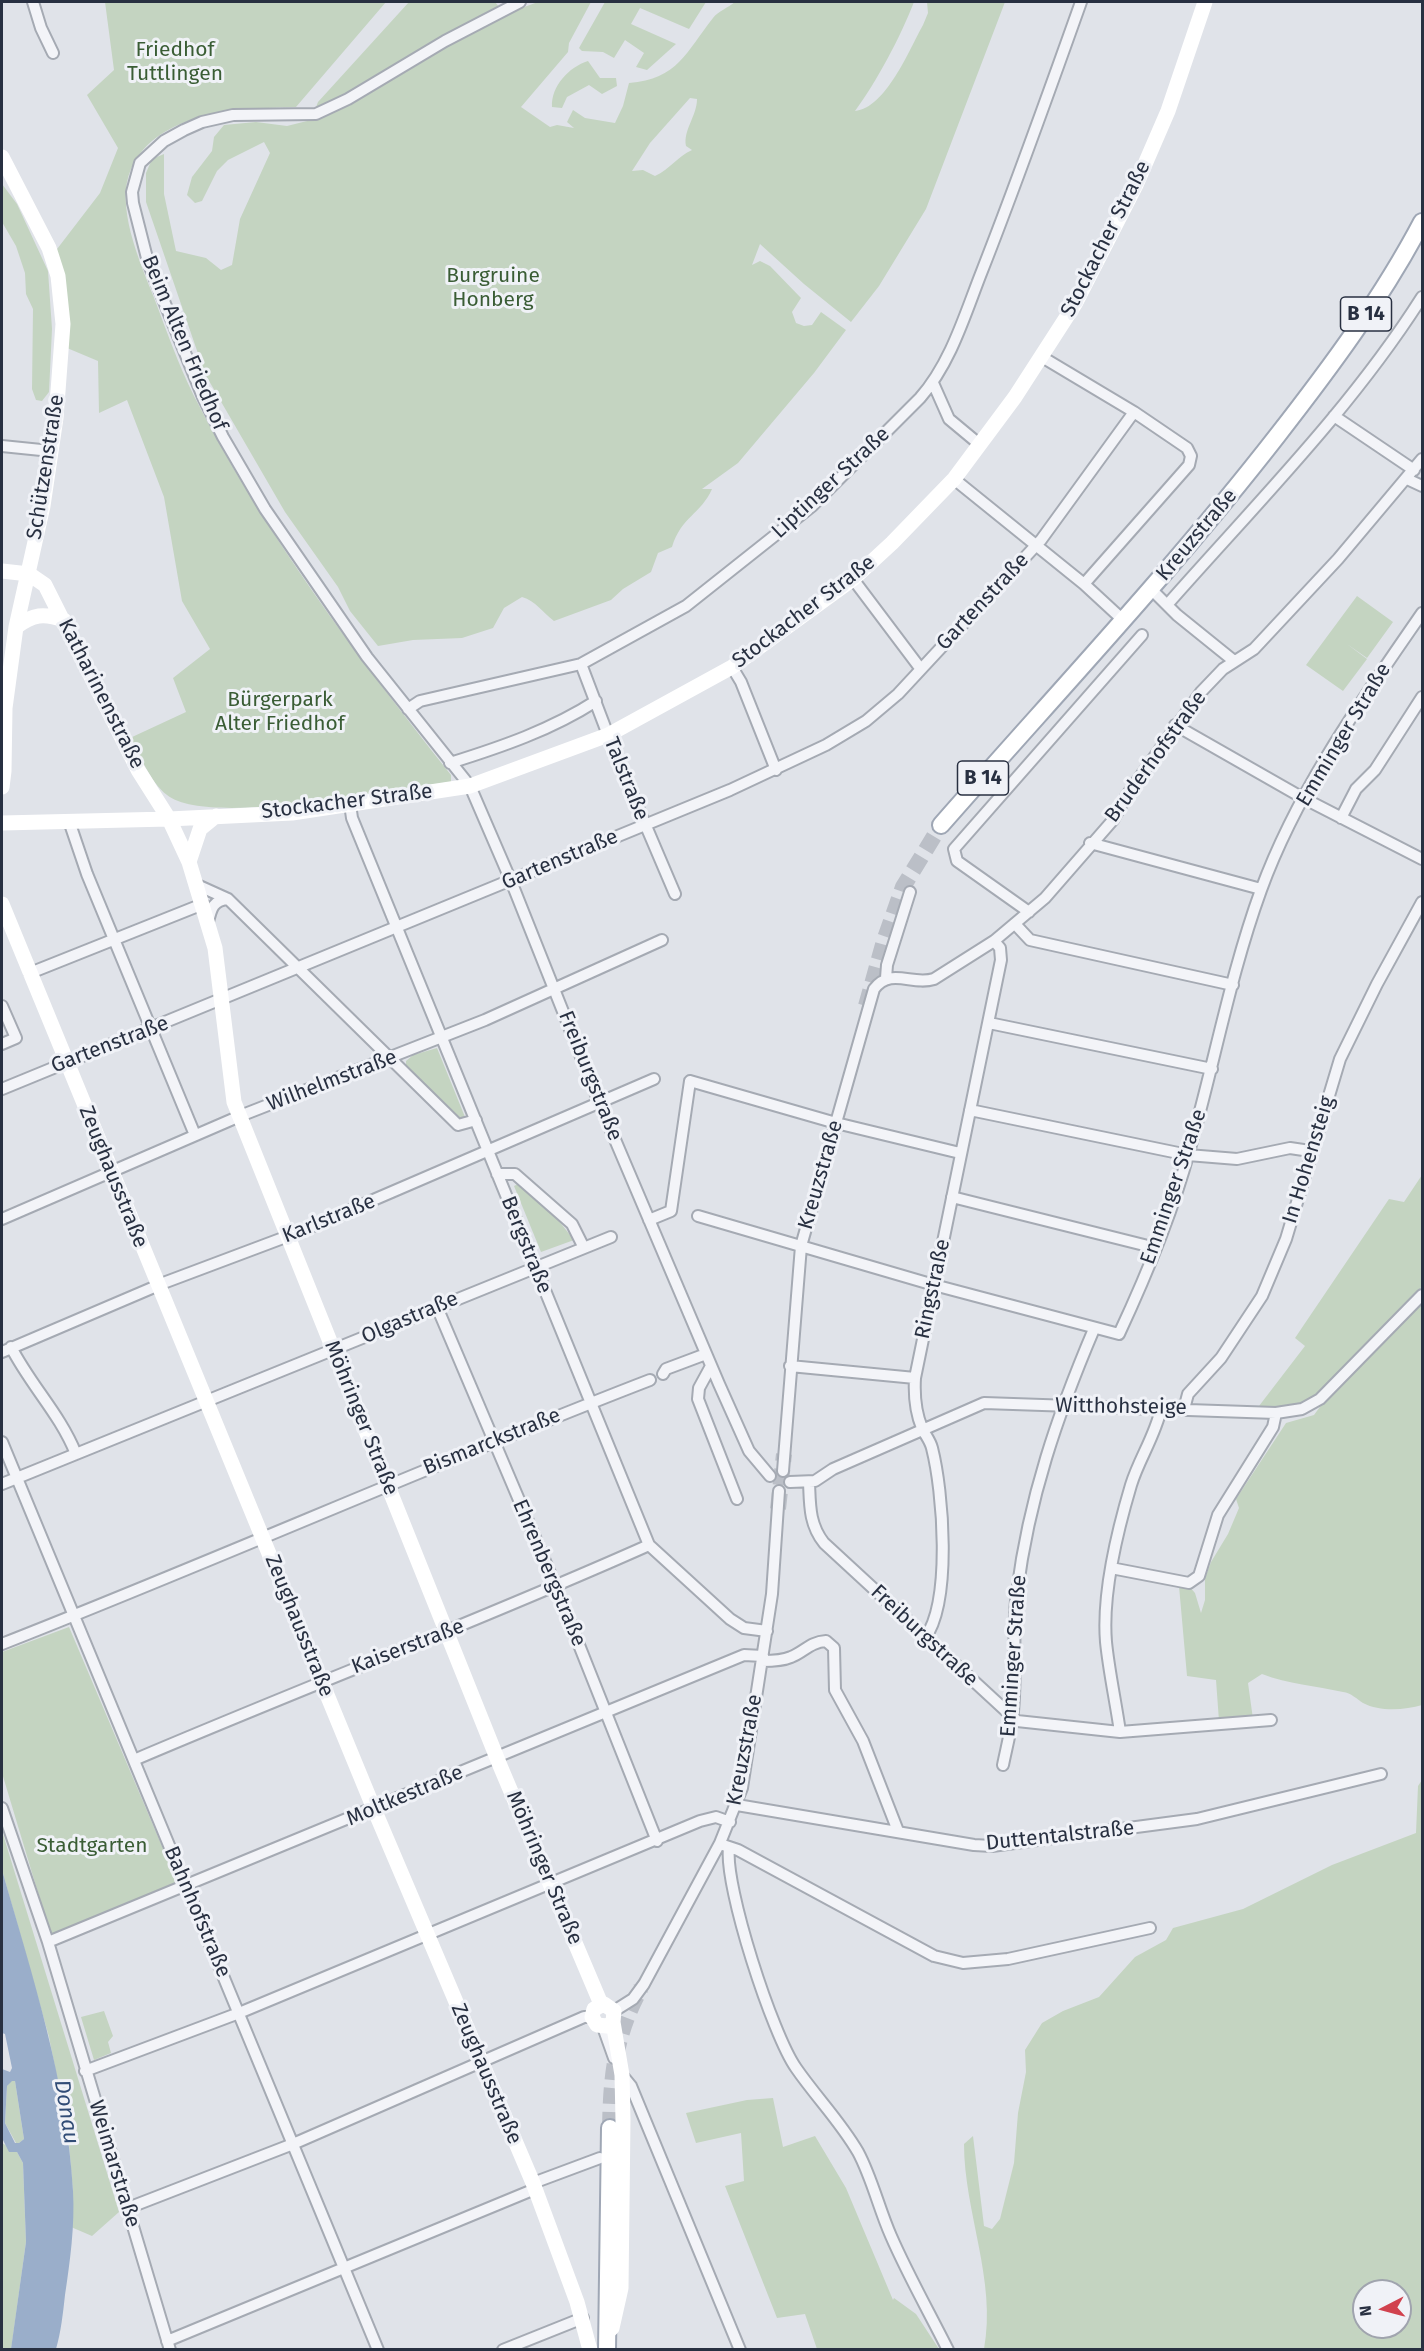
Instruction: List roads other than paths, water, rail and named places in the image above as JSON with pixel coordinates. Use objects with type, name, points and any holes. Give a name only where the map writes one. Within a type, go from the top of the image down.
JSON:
[{"type":"main road","name":"Kreuzstraße","points":[[941,825],[1151,589],[1241,483],[1355,332],[1422,222]]},
{"type":"main road","points":[[607,2349],[610,2128]]},
{"type":"main road","points":[[596,2349],[606,2291]]},
{"type":"street","points":[[33,2],[41,28],[53,53]]},
{"type":"street","name":"Beim Alten Friedhof","points":[[408,709],[367,657],[271,518],[223,437],[203,397],[152,272],[132,192],[135,177],[144,158],[164,141],[197,123],[253,113],[308,116],[328,109],[445,41],[520,2]]},
{"type":"street","name":"Liptinger Straße","points":[[408,709],[420,701],[581,664],[686,606],[803,513],[933,383],[956,337],[1014,188],[1081,2]]},
{"type":"street","name":"Stockacher Straße","points":[[2,823],[292,813],[470,786],[608,735],[732,667],[853,579],[892,543],[954,479],[1042,357],[1102,254],[1151,152],[1205,2]]},
{"type":"street","name":"Schützenstraße","points":[[2,157],[49,248],[63,298],[62,344],[51,451],[36,540],[16,627],[5,708],[2,783]]},
{"type":"street","points":[[1167,605],[1334,416],[1392,346],[1422,297]]},
{"type":"street","points":[[1042,357],[1134,412],[1187,448],[1191,461],[1084,584]]},
{"type":"street","points":[[933,383],[949,419],[979,444]]},
{"type":"street","name":"Gartenstraße","points":[[2,1089],[153,1029],[396,925],[511,881],[777,770],[866,721],[898,694],[1036,546],[1134,412]]},
{"type":"street","points":[[1334,416],[1422,486]]},
{"type":"street","points":[[2,446],[51,451]]},
{"type":"street","name":"Bruderhofstraße","points":[[886,978],[927,981],[934,979],[994,941],[1045,898],[1090,843],[1113,820],[1126,795],[1175,725],[1216,677],[1234,661],[1254,649],[1338,559],[1422,459]]},
{"type":"street","points":[[954,479],[1084,584],[1123,620]]},
{"type":"street","points":[[36,540],[45,585]]},
{"type":"street","points":[[2,571],[28,574]]},
{"type":"street","name":"Katharinenstraße","points":[[28,574],[45,585],[138,770],[169,819]]},
{"type":"street","points":[[853,579],[920,668]]},
{"type":"street","points":[[1151,589],[1234,661]]},
{"type":"street","name":"Emminger Straße","points":[[1003,1765],[1013,1718],[1013,1636],[1023,1551],[1040,1470],[1061,1406],[1094,1329],[1119,1334],[1156,1248],[1188,1155],[1233,985],[1262,889],[1303,798],[1356,708],[1422,613]]},
{"type":"street","points":[[16,627],[29,617],[39,614],[64,620]]},
{"type":"street","points":[[1029,912],[957,861],[954,849],[1142,635]]},
{"type":"street","name":"Talstraße","points":[[581,664],[644,824],[675,894]]},
{"type":"street","points":[[732,667],[741,682],[777,770]]},
{"type":"street","points":[[1341,818],[1356,789],[1375,770],[1422,697]]},
{"type":"street","name":"Stockacher Straße","points":[[450,763],[506,746],[580,712],[596,701]]},
{"type":"street","points":[[408,709],[470,786]]},
{"type":"street","points":[[1175,725],[1303,798],[1422,859]]},
{"type":"street","name":"Freiburgstraße","points":[[470,786],[511,881],[599,1102],[711,1366],[749,1451],[770,1476]]},
{"type":"street","name":"Bergstraße","points":[[350,804],[352,818],[649,1545],[730,1619],[744,1628],[767,1631]]},
{"type":"street","points":[[189,861],[200,829],[216,816]]},
{"type":"street","name":"Möhringer Straße","points":[[169,819],[189,861],[208,922],[223,999],[234,1102],[605,2016],[622,2075],[621,2288],[612,2328],[609,2331]]},
{"type":"street","points":[[69,822],[195,1135]]},
{"type":"street","points":[[1090,843],[1262,889]]},
{"type":"street","points":[[197,885],[228,899],[458,1125],[476,1120]]},
{"type":"street","name":"Kreuzstraße","points":[[783,1470],[801,1246],[871,997],[878,984],[886,978],[887,965],[910,892]]},
{"type":"street","points":[[208,922],[212,907],[219,900],[228,899]]},
{"type":"street","name":"In Hohensteig","points":[[1184,1408],[1188,1394],[1221,1358],[1262,1296],[1286,1239],[1310,1151],[1340,1059],[1377,984],[1422,902]]},
{"type":"street","name":"Zeughausstraße","points":[[2,904],[374,1809],[534,2186],[583,2318],[590,2349]]},
{"type":"street","points":[[30,973],[203,904]]},
{"type":"street","points":[[1015,924],[1030,939],[1233,985]]},
{"type":"street","name":"Wilhelmstraße","points":[[2,1219],[240,1116],[442,1037],[662,940]]},
{"type":"street","name":"Ringstraße","points":[[925,1638],[936,1614],[942,1545],[939,1479],[931,1444],[917,1415],[915,1378],[960,1153],[989,1023],[1000,960],[1000,948],[994,941]]},
{"type":"street","points":[[2,1006],[16,1038],[2,1044]]},
{"type":"street","points":[[989,1023],[1212,1069]]},
{"type":"street","name":"Karlstraße","points":[[6,1349],[158,1285],[288,1237],[654,1079]]},
{"type":"street","points":[[650,1220],[671,1211],[690,1081],[836,1123],[960,1153]]},
{"type":"street","points":[[970,1110],[1188,1155],[1237,1159],[1290,1148],[1310,1151]]},
{"type":"street","points":[[497,1174],[515,1174],[573,1224],[584,1246]]},
{"type":"street","points":[[952,1197],[1156,1248]]},
{"type":"street","points":[[698,1216],[1094,1329]]},
{"type":"street","name":"Olgastraße","points":[[2,1484],[207,1402],[535,1265],[611,1237]]},
{"type":"street","name":"Witthohsteige","points":[[790,1482],[809,1482],[984,1403],[1184,1408],[1276,1413],[1302,1409],[1320,1399],[1422,1295]]},
{"type":"street","name":"Ehrenbergstraße","points":[[437,1307],[556,1587],[657,1841]]},
{"type":"street","points":[[6,1349],[65,1428],[76,1454]]},
{"type":"street","points":[[663,1374],[666,1369],[706,1354]]},
{"type":"street","points":[[711,1366],[699,1388],[698,1399],[737,1499]]},
{"type":"street","points":[[790,1366],[915,1378]]},
{"type":"street","name":"Bismarckstraße","points":[[2,1644],[494,1441],[650,1380]]},
{"type":"street","points":[[1120,1732],[1106,1640],[1111,1568],[1118,1528],[1136,1469],[1158,1421],[1161,1409]]},
{"type":"street","points":[[1111,1568],[1189,1582],[1199,1576],[1218,1515],[1273,1427],[1276,1413]]},
{"type":"street","name":"Bahnhofstraße","points":[[2,1442],[378,2349]]},
{"type":"street","points":[[777,1470],[783,1470],[789,1476],[790,1482],[785,1490],[779,1491],[770,1486],[770,1476],[777,1470]]},
{"type":"street","name":"Freiburgstraße","points":[[809,1482],[811,1518],[817,1534],[925,1638],[1013,1718],[1027,1724],[1120,1732],[1271,1720]]},
{"type":"street","name":"Kreuzstraße","points":[[605,2016],[633,1999],[644,1984],[724,1846],[737,1805],[763,1658],[779,1491]]},
{"type":"street","name":"Kaiserstraße","points":[[134,1760],[322,1680],[448,1632],[556,1587],[649,1545]]},
{"type":"street","name":"Moltkestraße","points":[[48,1942],[744,1655],[763,1658],[792,1657],[808,1645],[818,1642],[826,1641],[834,1648],[835,1690],[863,1741],[898,1831]]},
{"type":"street","name":"Duttentalstraße","points":[[737,1805],[974,1845],[992,1846],[1197,1819],[1381,1774]]},
{"type":"street","name":"Weimarstraße","points":[[2,1808],[48,1942],[169,2345]]},
{"type":"street","points":[[85,2071],[239,2013],[710,1818],[716,1817],[730,1822]]},
{"type":"street","points":[[948,2349],[902,2262],[859,2154],[835,2116],[795,2067],[785,2049],[751,1956],[724,1846],[738,1850],[812,1888],[934,1956],[963,1964],[1008,1959],[1150,1928]]},
{"type":"street","points":[[128,2208],[293,2144],[584,2017],[605,2016]]},
{"type":"street","points":[[622,2075],[631,2086],[740,2349]]},
{"type":"street","points":[[169,2345],[600,2158]]},
{"type":"street","points":[[503,2349],[583,2318]]},
{"type":"water","points":[[2,1870],[56,2069],[69,2150],[73,2191],[73,2230],[63,2316],[56,2349],[11,2349],[26,2242],[23,2163],[17,2152],[9,2152],[2,2138],[2,2069],[10,2072],[12,2068],[5,2034],[2,2033]],"holes":[[[15,2081],[24,2139],[19,2143],[15,2143],[5,2123],[7,2086]]]},
{"type":"tunnel","points":[[866,1006],[884,941],[903,887],[941,825]]},
{"type":"tunnel","points":[[778,1509],[784,1454]]},
{"type":"tunnel","points":[[610,2128],[616,2056],[625,2022],[641,1988]]},
{"type":"park label","name":"Friedhof Tuttlingen","points":[[175,62]]},
{"type":"park label","name":"Burgruine Honberg","points":[[493,288]]},
{"type":"park label","name":"Bürgerpark Alter Friedhof","points":[[280,712]]},
{"type":"park label","name":"Stadtgarten","points":[[92,1846]]},
{"type":"water label","name":"Donau","points":[[66,2112]]}]
